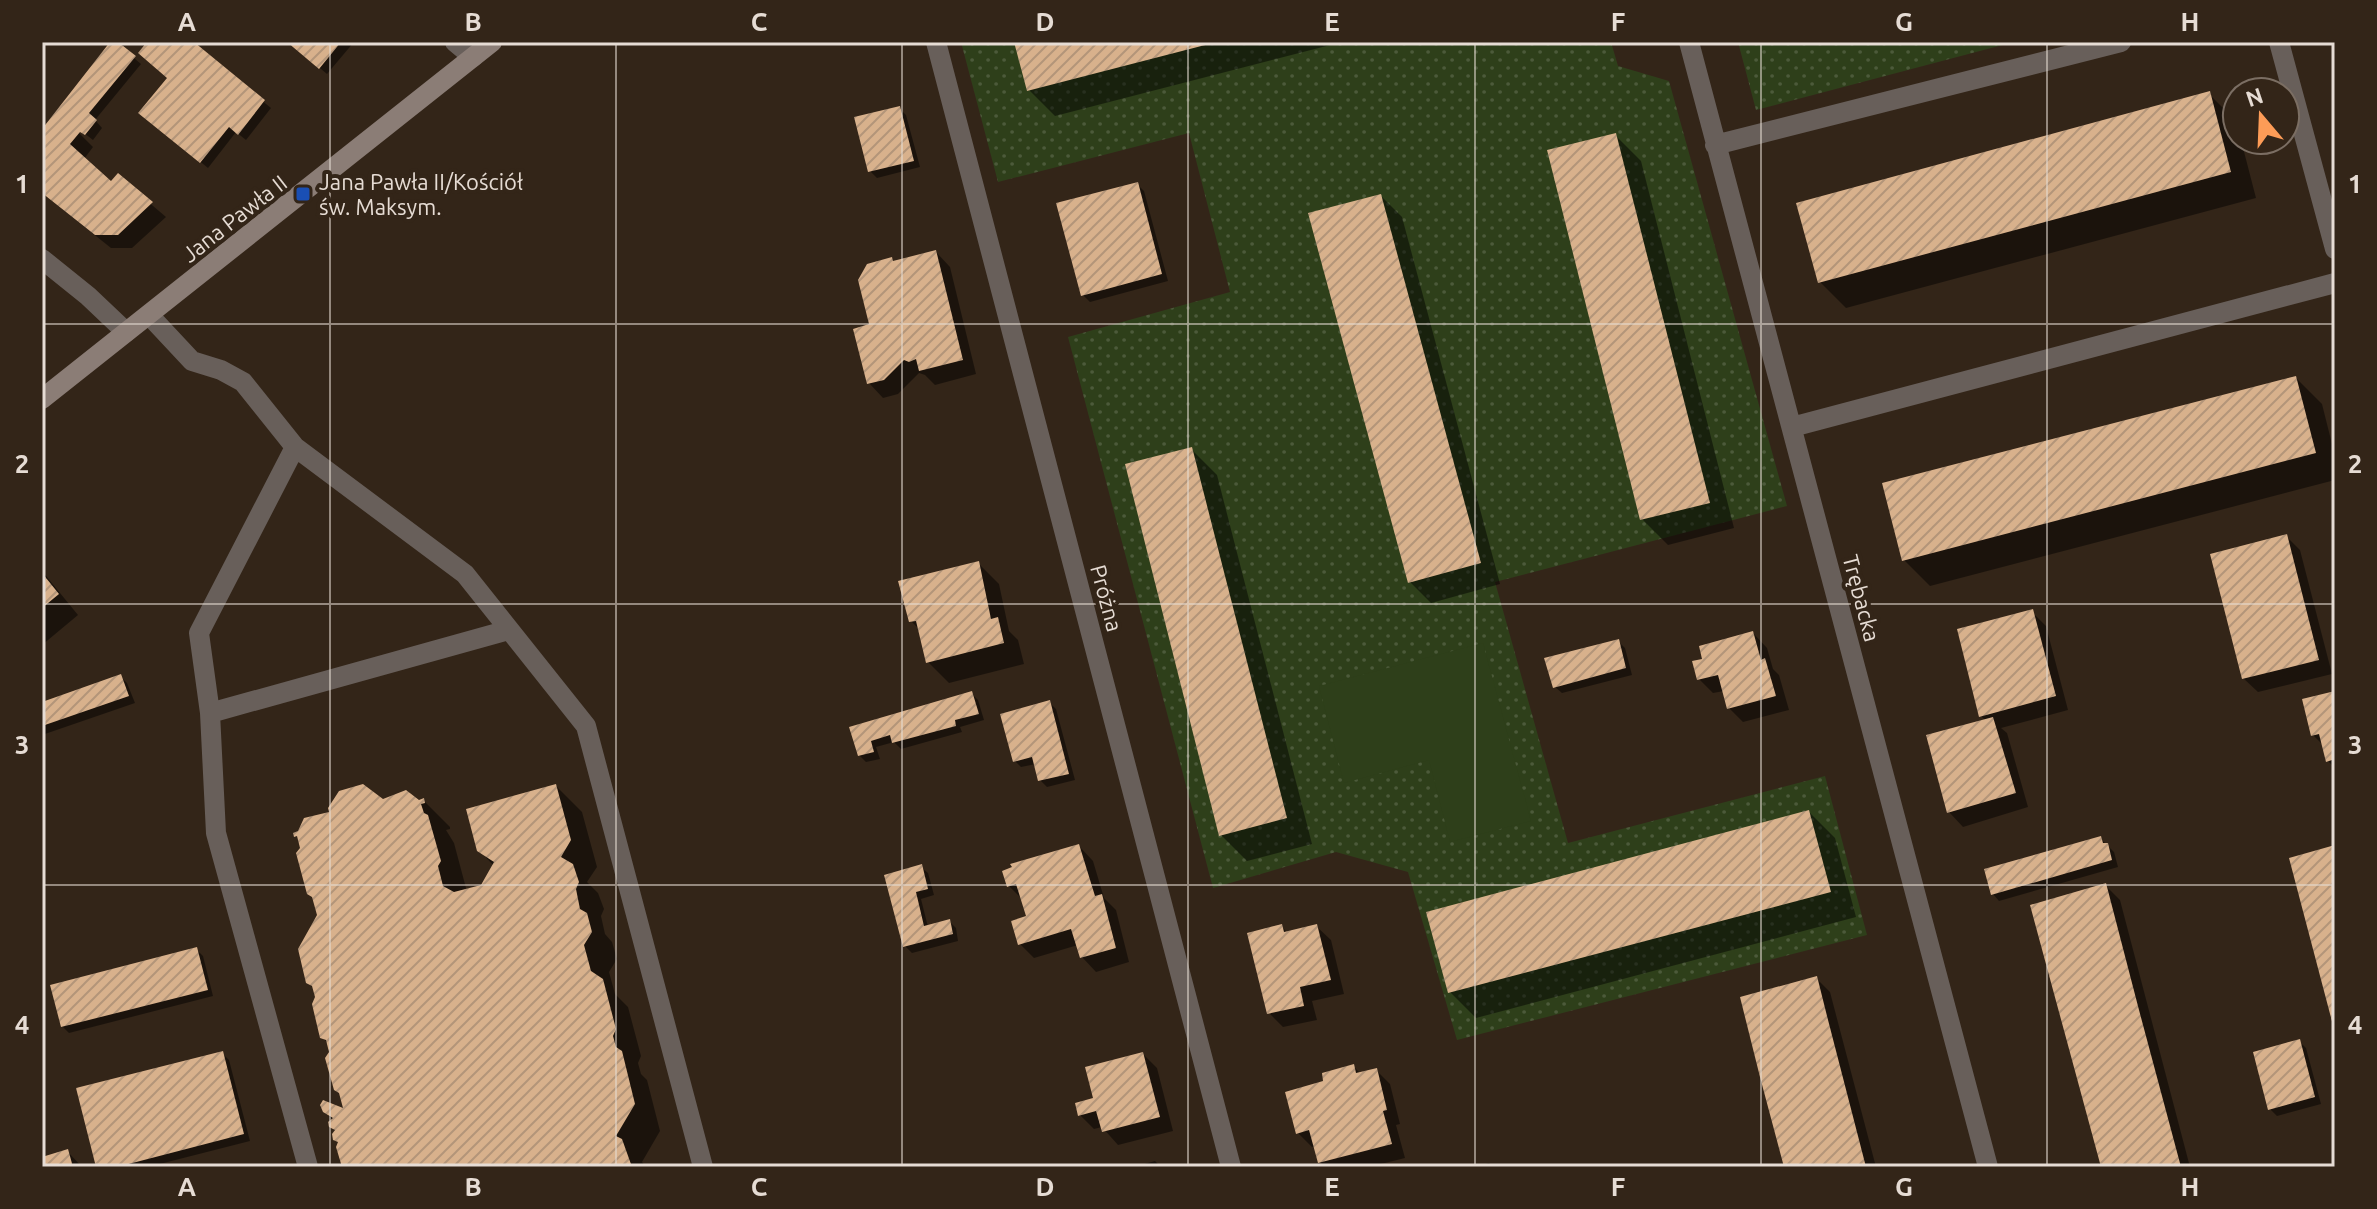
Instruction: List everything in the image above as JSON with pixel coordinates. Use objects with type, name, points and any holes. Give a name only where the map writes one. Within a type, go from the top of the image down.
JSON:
[{"type":"street","points":[[455,42],[473,57]]},
{"type":"street","name":"Jana Pawła II","points":[[42,399],[492,42]]},
{"type":"street","name":"Próżna","points":[[936,42],[1231,1167]]},
{"type":"street","name":"Trębacka","points":[[1689,42],[1988,1167]]},
{"type":"street","points":[[1715,145],[2121,42]]},
{"type":"street","points":[[2279,42],[2335,249]]},
{"type":"street","points":[[42,259],[126,332]]},
{"type":"street","points":[[1792,427],[2335,283]]},
{"type":"street","points":[[149,315],[192,361],[221,370],[243,382],[295,447],[465,574],[586,726],[703,1167]]},
{"type":"street","points":[[295,447],[199,633],[210,713],[216,833],[308,1167]]},
{"type":"street","points":[[210,713],[509,630]]},
{"type":"green space","points":[[961,42],[1611,42],[1618,66],[1669,81],[1787,506],[1495,582],[1568,843],[1825,776],[1867,935],[1457,1040],[1408,872],[1336,852],[1213,888],[1068,337],[1230,292],[1189,133],[998,182]]},
{"type":"green space","points":[[1738,42],[2014,42],[1756,110]]},
{"type":"green space","points":[[1483,643],[1531,821],[1450,842],[1429,760],[1344,783],[1319,686]]},
{"type":"building","points":[[110,42],[118,42],[136,56],[89,113],[97,120],[85,135],[80,132],[70,144],[111,181],[118,173],[153,202],[118,235],[95,235],[42,193],[42,129]]},
{"type":"building","points":[[147,42],[194,42],[265,100],[238,135],[229,127],[200,163],[138,113],[167,78],[138,53]]},
{"type":"building","points":[[287,42],[341,42],[319,69]]},
{"type":"building","points":[[1014,42],[1213,42],[1213,43],[1027,91]]},
{"type":"building","points":[[2210,91],[2221,133],[2221,156],[2227,156],[2231,172],[1818,283],[1796,203]]},
{"type":"building","points":[[900,106],[914,161],[868,172],[854,117]]},
{"type":"building","points":[[1616,133],[1710,503],[1640,520],[1547,150]]},
{"type":"building","points":[[1138,182],[1162,274],[1081,296],[1056,203]]},
{"type":"building","points":[[1381,194],[1481,563],[1408,583],[1308,213]]},
{"type":"building","points":[[936,250],[963,360],[919,371],[916,359],[909,362],[904,360],[884,380],[867,384],[853,329],[869,324],[858,280],[867,264]]},
{"type":"building","points":[[2296,376],[2316,453],[1902,561],[1882,483]]},
{"type":"building","points":[[1192,447],[1287,818],[1219,836],[1125,464]]},
{"type":"building","points":[[2287,534],[2319,660],[2242,679],[2210,554]]},
{"type":"building","points":[[979,561],[991,619],[998,617],[1004,643],[926,663],[916,621],[909,622],[898,581]]},
{"type":"building","points":[[42,573],[59,594],[42,608]]},
{"type":"building","points":[[2033,609],[2056,696],[1979,717],[1957,629]]},
{"type":"building","points":[[1753,631],[1776,696],[1727,709],[1718,675],[1697,680],[1692,661],[1702,659],[1699,646]]},
{"type":"building","points":[[1619,639],[1626,668],[1553,688],[1544,658]]},
{"type":"building","points":[[121,674],[129,696],[42,726],[42,702]]},
{"type":"building","points":[[972,691],[979,714],[955,720],[956,726],[892,743],[890,735],[871,741],[874,752],[858,756],[849,727]]},
{"type":"building","points":[[2335,691],[2335,759],[2326,762],[2319,734],[2311,736],[2302,699]]},
{"type":"building","points":[[1050,700],[1069,774],[1038,781],[1032,757],[1013,762],[1000,714]]},
{"type":"building","points":[[1993,717],[2016,793],[1947,813],[1926,735]]},
{"type":"building","points":[[363,784],[383,799],[406,790],[419,800],[424,798],[425,803],[421,804],[428,815],[441,861],[438,866],[443,886],[454,892],[481,885],[494,862],[477,851],[466,809],[556,784],[571,840],[561,857],[573,864],[579,882],[576,889],[580,909],[587,913],[592,932],[584,945],[591,971],[603,979],[616,1029],[613,1036],[616,1047],[622,1051],[635,1104],[616,1136],[622,1139],[632,1167],[342,1167],[336,1147],[338,1142],[333,1140],[335,1130],[329,1127],[328,1122],[333,1118],[323,1112],[320,1105],[323,1100],[343,1108],[339,1093],[334,1090],[325,1058],[329,1052],[326,1040],[320,1038],[312,1004],[315,997],[312,986],[306,983],[298,949],[317,915],[312,897],[307,894],[296,853],[300,848],[293,833],[298,831],[304,818],[329,812],[328,808],[339,791]]},
{"type":"building","points":[[1809,810],[1831,892],[1448,993],[1426,912]]},
{"type":"building","points":[[2101,836],[2103,843],[2108,843],[2112,860],[1991,895],[1984,869]]},
{"type":"building","points":[[1079,844],[1095,896],[1102,894],[1116,948],[1080,958],[1071,929],[1018,945],[1011,921],[1026,916],[1016,884],[1007,887],[1002,871],[1012,867],[1010,864]]},
{"type":"building","points":[[2335,845],[2335,1029],[2334,1029],[2289,858]]},
{"type":"building","points":[[922,864],[928,889],[916,892],[924,926],[950,919],[953,934],[903,947],[884,875]]},
{"type":"building","points":[[2106,883],[2181,1167],[2101,1167],[2030,905]]},
{"type":"building","points":[[1282,924],[1284,932],[1317,924],[1331,980],[1300,987],[1304,1006],[1267,1014],[1247,933]]},
{"type":"building","points":[[197,947],[208,990],[61,1027],[50,985]]},
{"type":"building","points":[[1817,976],[1866,1167],[1784,1167],[1760,1077],[1740,997]]},
{"type":"building","points":[[2300,1039],[2315,1097],[2268,1110],[2253,1052]]},
{"type":"building","points":[[223,1051],[244,1134],[117,1167],[96,1167],[76,1088]]},
{"type":"building","points":[[1143,1052],[1160,1117],[1102,1132],[1096,1111],[1078,1116],[1075,1103],[1093,1098],[1085,1067]]},
{"type":"building","points":[[1354,1064],[1356,1073],[1377,1068],[1387,1110],[1383,1111],[1392,1144],[1318,1163],[1309,1130],[1296,1134],[1285,1092],[1323,1081],[1322,1073]]},
{"type":"building","points":[[68,1149],[73,1167],[42,1167],[42,1157]]},
{"type":"place","name":"Jana Pawła II/Kościół św. Maksym.","points":[[303,194]]}]
